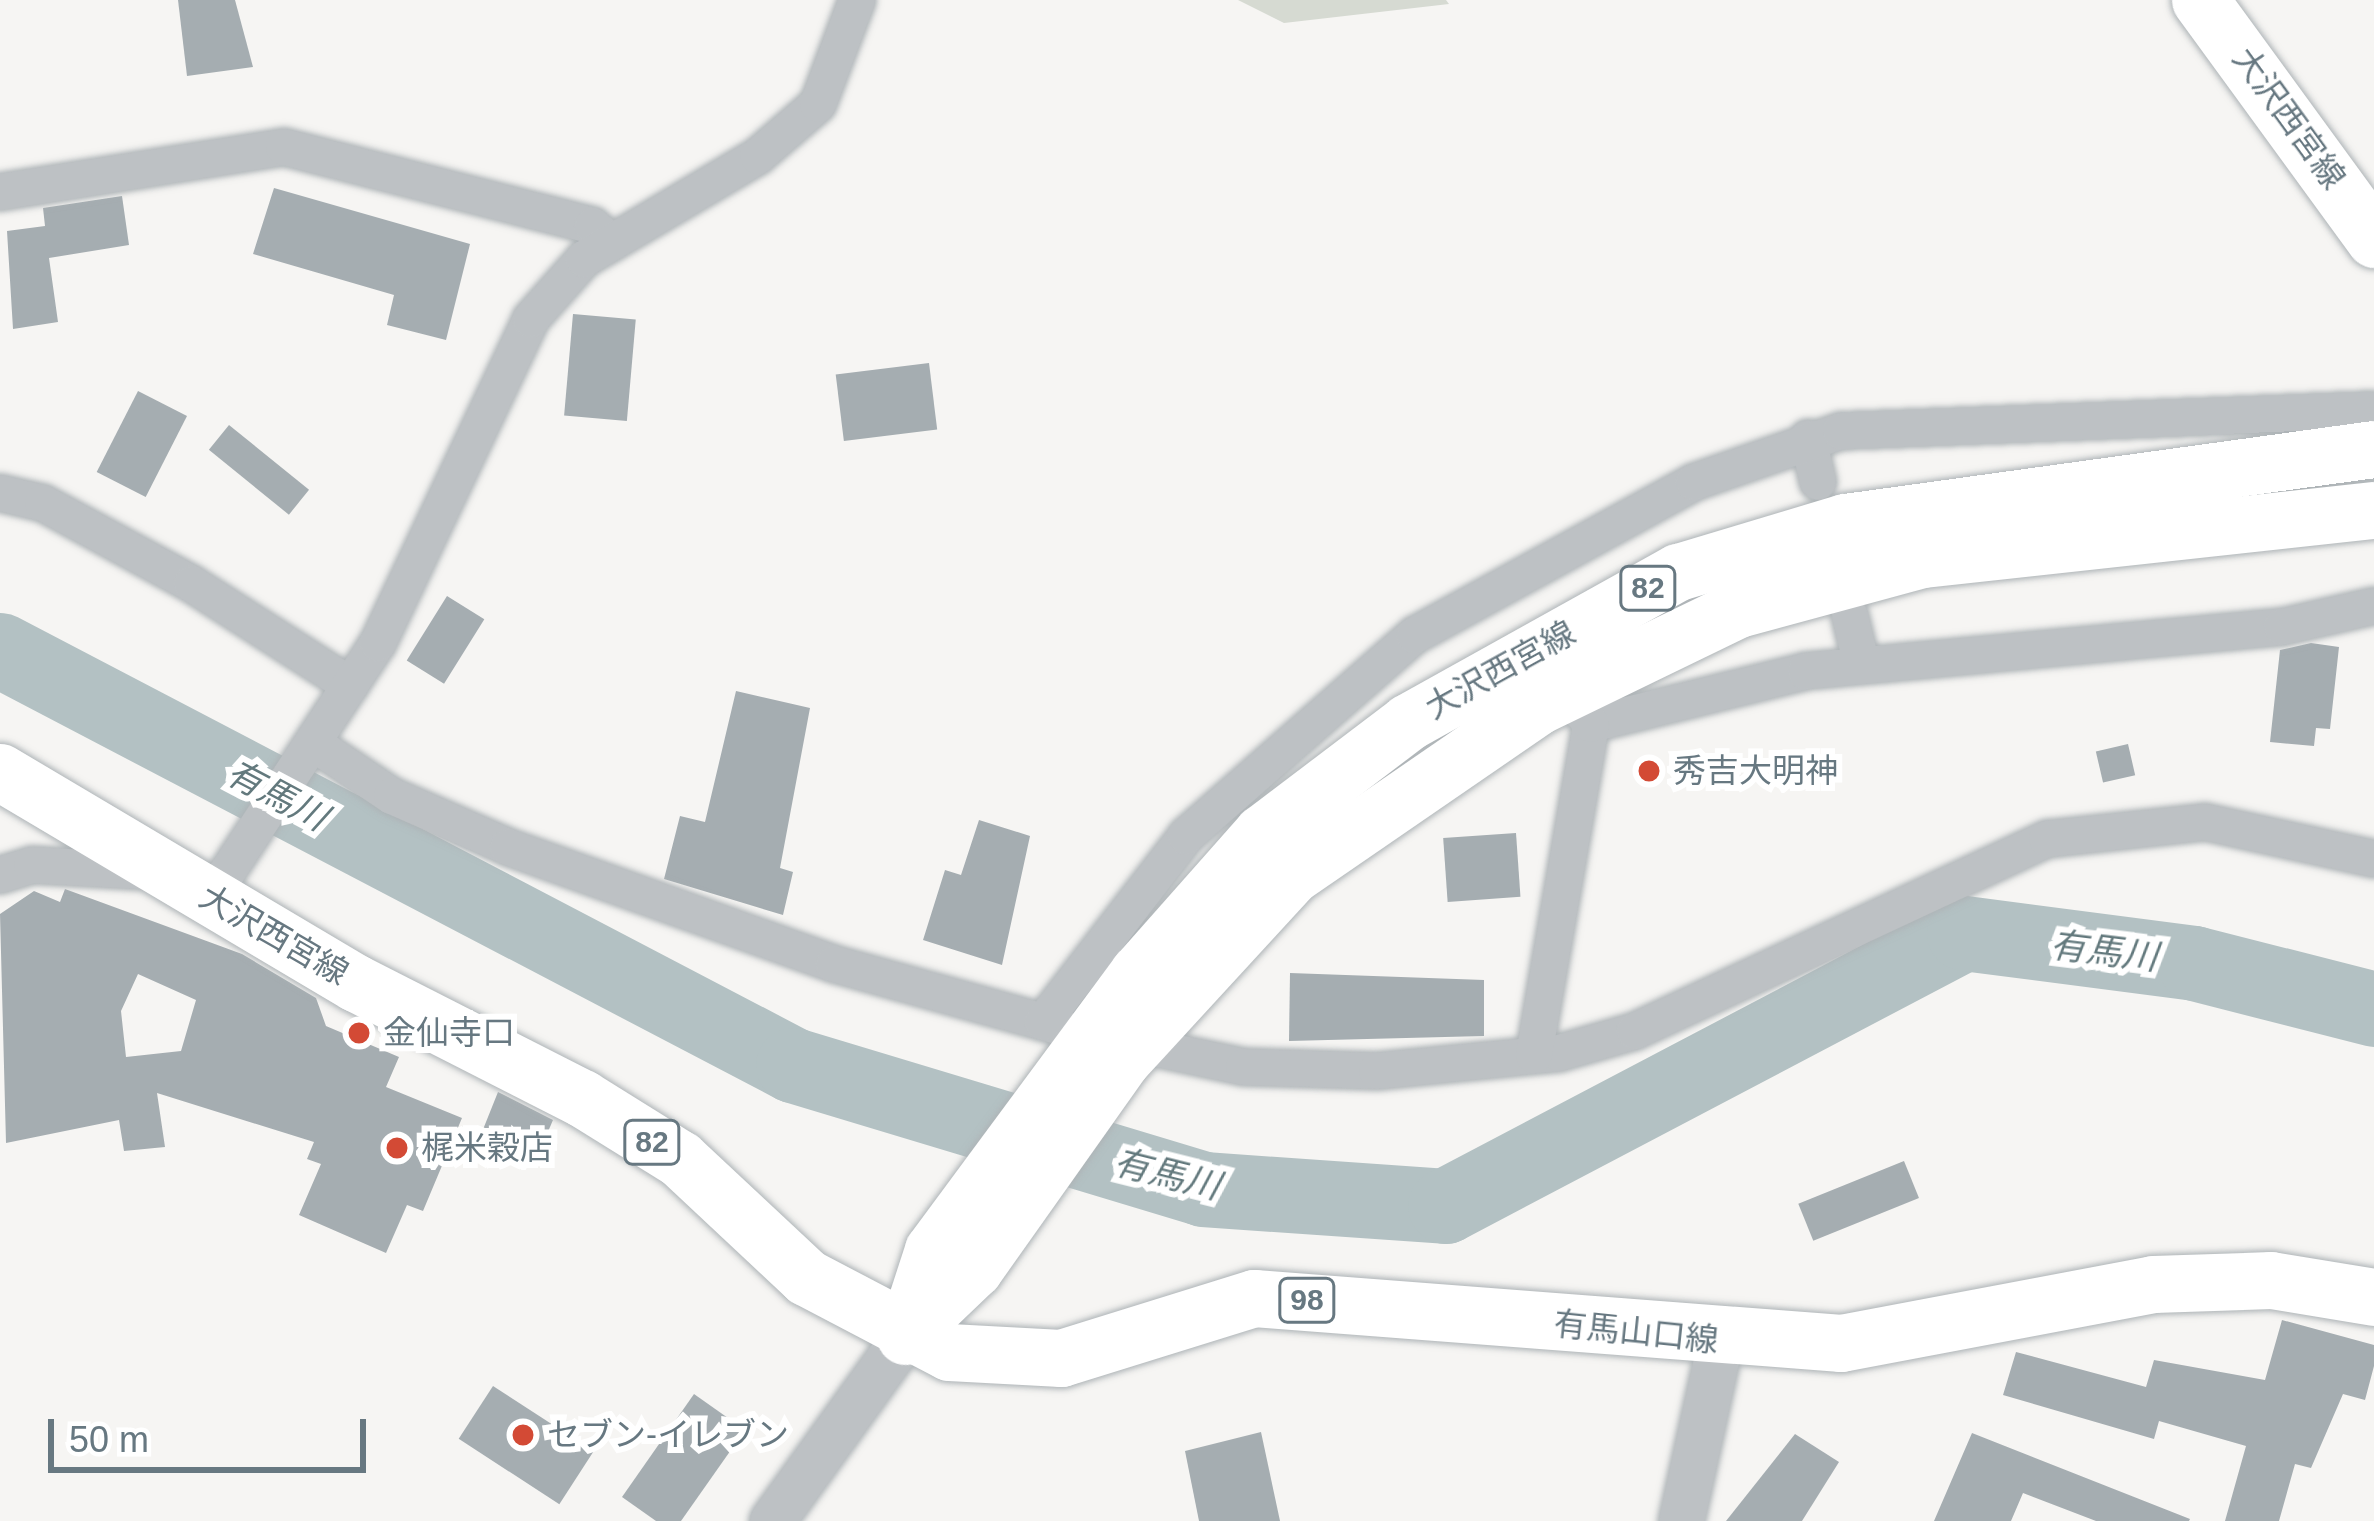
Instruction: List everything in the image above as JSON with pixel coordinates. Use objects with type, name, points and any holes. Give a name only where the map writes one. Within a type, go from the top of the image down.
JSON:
[{"type":"main road","name":"大沢西宮線","points":[[2200,0],[2374,239]]},
{"type":"main road","name":"大沢西宮線","points":[[1561,690],[1678,572],[1845,521],[2374,449]]},
{"type":"main road","name":"大沢西宮線","points":[[0,772],[680,1159],[806,1276],[904,1336],[988,1209],[1088,1040],[1262,833],[1408,722],[1561,690],[1738,608],[1922,559],[2374,510]]},
{"type":"main road","name":"有馬山口線","points":[[904,1336],[1030,1363],[1254,1298],[1720,1342],[1895,1340],[2152,1283],[2271,1280],[2374,1297]]},
{"type":"street","points":[[0,875],[32,865],[200,885],[305,756],[350,685],[433,540],[531,319],[612,243],[758,156],[818,104],[857,0]]},
{"type":"street","points":[[0,192],[284,147],[593,226],[612,243]]},
{"type":"street","points":[[1088,1040],[1186,836],[1414,635],[1605,525],[1808,438],[2374,410]]},
{"type":"street","points":[[1808,438],[1818,482]]},
{"type":"street","points":[[0,493],[43,503],[192,584],[350,685]]},
{"type":"street","points":[[1534,1055],[1561,690],[2282,627],[2374,606]]},
{"type":"street","points":[[1850,616],[1862,666]]},
{"type":"street","points":[[305,756],[508,847],[834,964],[1088,1040],[1244,1067],[1377,1071],[1534,1055],[1635,1031],[2047,839],[2206,823],[2374,859]]},
{"type":"street","points":[[772,1521],[904,1336]]},
{"type":"street","points":[[1681,1521],[1720,1342]]},
{"type":"shaded area","points":[[1238,0],[1446,0],[1449,4],[1284,23]]},
{"type":"building","points":[[178,0],[235,0],[253,67],[187,76]]},
{"type":"building","points":[[274,188],[470,244],[446,340],[387,325],[394,295],[253,254]]},
{"type":"building","points":[[122,196],[129,245],[49,258],[58,322],[13,329],[7,231],[45,226],[43,208]]},
{"type":"building","points":[[573,314],[636,319],[627,421],[564,416]]},
{"type":"building","points":[[929,363],[937,430],[844,441],[836,374]]},
{"type":"building","points":[[138,391],[187,416],[146,497],[97,472]]},
{"type":"building","points":[[229,425],[309,490],[289,515],[209,450]]},
{"type":"building","points":[[447,596],[484,619],[444,684],[407,660]]},
{"type":"building","points":[[2311,643],[2339,647],[2330,729],[2316,728],[2314,746],[2270,742],[2280,650]]},
{"type":"building","points":[[736,691],[810,708],[780,868],[793,872],[783,915],[664,879],[680,816],[705,822]]},
{"type":"building","points":[[2128,744],[2135,775],[2103,783],[2096,751]]},
{"type":"building","points":[[979,820],[1030,836],[1002,965],[923,940],[945,870],[961,875]]},
{"type":"building","points":[[1516,833],[1520,897],[1448,902],[1443,838]]},
{"type":"building","points":[[65,889],[242,954],[316,998],[326,1026],[399,1057],[386,1087],[462,1118],[423,1211],[407,1205],[386,1253],[299,1215],[321,1164],[307,1159],[314,1142],[157,1093],[165,1147],[124,1151],[119,1120],[6,1143],[0,914],[34,891],[60,902]],"holes":[[[138,974],[196,1000],[181,1051],[126,1057],[121,1011]]]},
{"type":"building","points":[[1290,973],[1484,980],[1484,1036],[1289,1041]]},
{"type":"building","points":[[498,1092],[553,1120],[535,1162],[478,1142]]},
{"type":"building","points":[[1904,1161],[1919,1198],[1813,1241],[1798,1204]]},
{"type":"building","points":[[2282,1320],[2374,1345],[2374,1366],[2365,1400],[2343,1394],[2311,1468],[2295,1464],[2279,1521],[2225,1521],[2246,1446],[2159,1421],[2154,1439],[2003,1395],[2016,1352],[2146,1387],[2154,1360],[2265,1380]]},
{"type":"building","points":[[493,1386],[594,1451],[559,1504],[459,1439]]},
{"type":"building","points":[[694,1394],[745,1430],[681,1521],[656,1521],[622,1497]]},
{"type":"building","points":[[1261,1432],[1280,1521],[1199,1521],[1185,1451]]},
{"type":"building","points":[[1972,1433],[2190,1519],[2096,1521],[2023,1493],[2011,1521],[1934,1521]]},
{"type":"building","points":[[1795,1434],[1839,1462],[1802,1521],[1726,1521]]},
{"type":"waterway","name":"有馬川","points":[[0,650],[793,1065],[1203,1189],[1445,1206],[1964,933],[2194,963],[2374,1009]]},
{"type":"place","name":"秀吉大明神","points":[[1649,771]]},
{"type":"place","name":"金仙寺口","points":[[359,1033]]},
{"type":"place","name":"梶米穀店","points":[[397,1148]]},
{"type":"place","name":"セブン-イレブン","points":[[523,1435]]}]
